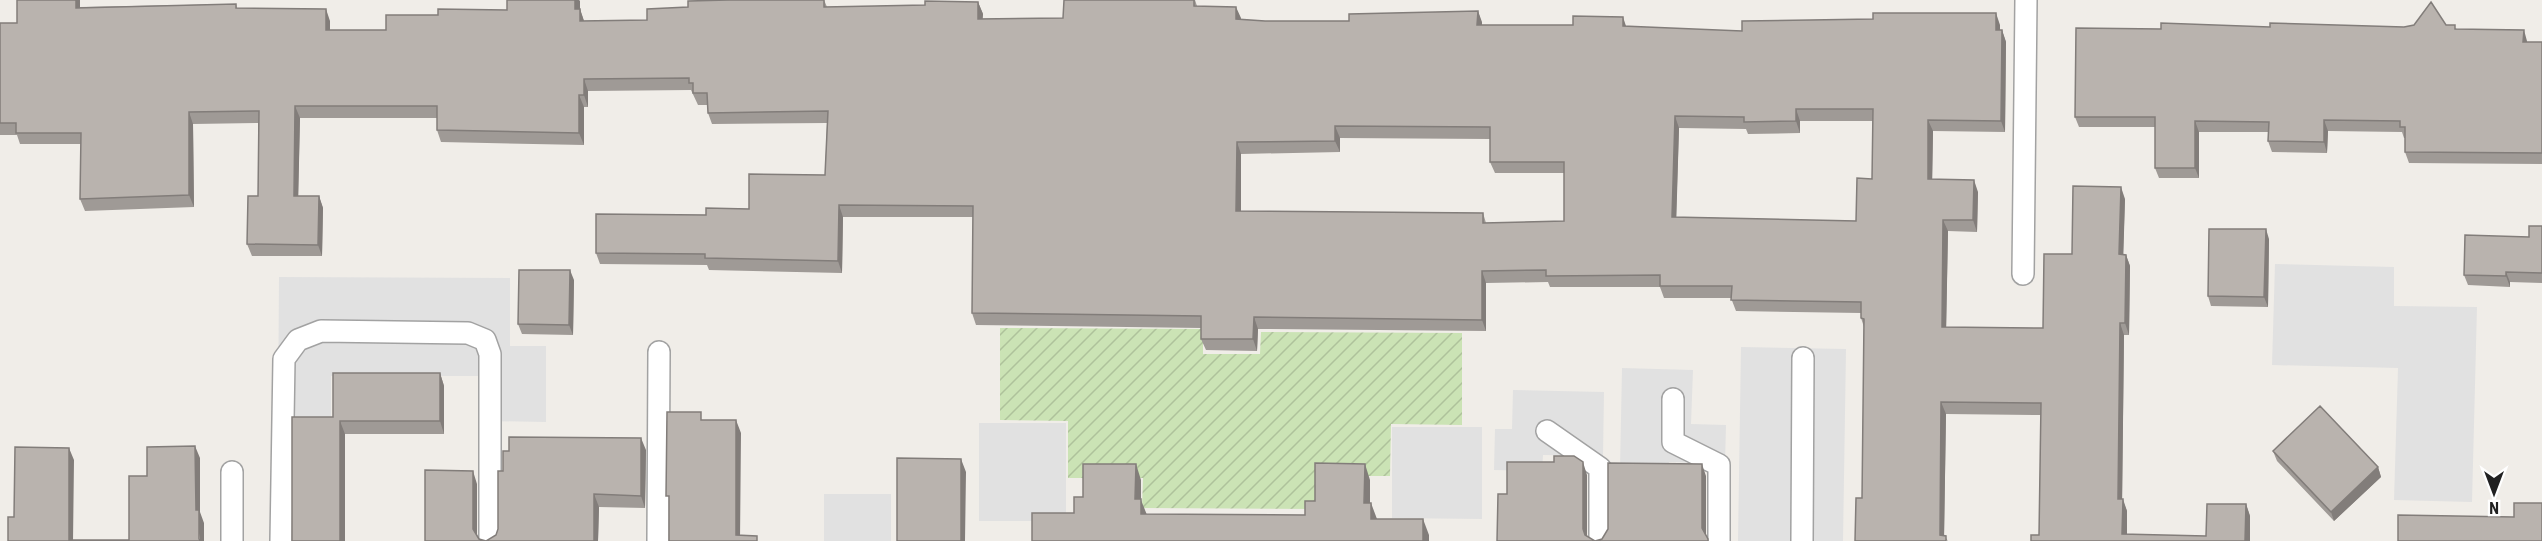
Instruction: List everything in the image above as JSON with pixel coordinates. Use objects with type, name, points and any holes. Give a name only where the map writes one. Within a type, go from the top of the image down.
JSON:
[{"type":"lane","points":[[2023,274],[2026,0]]},
{"type":"lane","points":[[281,541],[284,359],[298,340],[321,331],[468,333],[485,340],[490,354],[490,541]]},
{"type":"lane","points":[[658,541],[659,352]]},
{"type":"lane","points":[[1802,541],[1803,358]]},
{"type":"lane","points":[[1673,399],[1673,442],[1719,465],[1719,541]]},
{"type":"lane","points":[[1547,431],[1600,468],[1600,541]]},
{"type":"lane","points":[[232,472],[232,541]]},
{"type":"green space","points":[[1000,328],[1203,329],[1203,354],[1260,354],[1261,332],[1462,333],[1462,425],[1391,424],[1390,476],[1318,476],[1317,509],[1142,508],[1143,478],[1068,478],[1068,421],[1000,420]]},
{"type":"shaded area","points":[[2275,264],[2394,267],[2394,306],[2477,307],[2472,502],[2394,500],[2398,368],[2272,365]]},
{"type":"shaded area","points":[[279,277],[510,278],[510,346],[546,346],[546,422],[488,421],[488,376],[331,376],[331,421],[278,421]]},
{"type":"shaded area","points":[[1741,347],[1846,349],[1843,541],[1738,541]]},
{"type":"shaded area","points":[[1622,368],[1693,370],[1691,424],[1726,425],[1725,464],[1669,462],[1668,470],[1620,469]]},
{"type":"shaded area","points":[[1513,390],[1604,392],[1603,456],[1543,455],[1542,471],[1494,470],[1495,429],[1512,429]]},
{"type":"shaded area","points":[[979,423],[1066,423],[1066,521],[979,521]]},
{"type":"shaded area","points":[[1392,427],[1482,427],[1482,519],[1392,518]]},
{"type":"shaded area","points":[[824,494],[891,494],[891,541],[824,541]]},
{"type":"building","points":[[17,0],[76,0],[76,8],[236,4],[236,8],[326,9],[326,30],[386,30],[386,15],[438,15],[438,9],[507,10],[507,0],[575,0],[575,9],[580,9],[580,21],[647,20],[647,9],[688,7],[688,1],[729,0],[824,0],[824,7],[925,5],[925,1],[978,2],[978,19],[1063,18],[1064,0],[1194,0],[1194,6],[1236,7],[1236,19],[1265,21],[1349,21],[1349,14],[1478,11],[1477,25],[1573,25],[1573,16],[1623,17],[1623,26],[1742,31],[1742,21],[1873,19],[1873,13],[1996,13],[1996,30],[2002,30],[2001,121],[1928,120],[1928,179],[1974,180],[1973,220],[1943,220],[1942,327],[2043,328],[2044,254],[2072,254],[2073,186],[2121,187],[2119,254],[2126,255],[2125,323],[2120,323],[2118,499],[2123,499],[2122,534],[2206,536],[2207,504],[2246,504],[2245,541],[2031,541],[2031,535],[2039,535],[2041,403],[1941,402],[1940,535],[1946,536],[1946,541],[1855,541],[1856,498],[1862,498],[1864,319],[1861,318],[1861,302],[1731,300],[1732,286],[1660,286],[1660,275],[1546,276],[1546,270],[1482,271],[1482,320],[1254,317],[1253,339],[1201,339],[1201,316],[972,313],[973,206],[839,205],[838,261],[705,258],[705,254],[596,253],[596,214],[706,215],[706,208],[749,209],[749,174],[825,175],[828,111],[708,113],[707,93],[693,93],[693,83],[689,83],[689,78],[584,79],[584,95],[579,95],[579,133],[437,130],[437,106],[295,106],[294,196],[319,196],[318,245],[247,244],[248,196],[258,196],[259,111],[189,112],[189,195],[80,199],[81,133],[16,133],[16,123],[0,123],[0,23],[17,23]],"holes":[[[1796,109],[1873,109],[1872,179],[1857,178],[1856,221],[1672,217],[1675,116],[1744,117],[1744,122],[1796,121]],[[1335,126],[1490,127],[1490,162],[1564,162],[1564,221],[1483,223],[1483,213],[1236,211],[1237,142],[1335,141]]]},
{"type":"building","points":[[2431,2],[2446,25],[2455,25],[2455,29],[2524,30],[2523,42],[2542,42],[2542,153],[2405,152],[2405,127],[2400,127],[2400,121],[2324,120],[2324,142],[2268,141],[2269,122],[2195,121],[2195,168],[2155,168],[2155,117],[2075,117],[2076,28],[2161,29],[2161,23],[2270,27],[2270,23],[2404,27],[2414,25]]},
{"type":"building","points":[[2529,226],[2542,226],[2542,273],[2506,272],[2506,276],[2464,275],[2465,235],[2529,237]]},
{"type":"building","points":[[2209,229],[2266,229],[2264,297],[2208,296]]},
{"type":"building","points":[[519,270],[570,270],[569,325],[518,324]]},
{"type":"building","points":[[333,373],[440,373],[440,421],[340,421],[340,541],[292,541],[292,417],[333,417]]},
{"type":"building","points":[[2320,406],[2378,467],[2331,512],[2273,451]]},
{"type":"building","points":[[667,412],[701,412],[701,420],[736,420],[736,535],[757,536],[757,541],[669,541],[669,496],[666,496]]},
{"type":"building","points":[[509,437],[641,438],[641,496],[594,494],[594,541],[486,541],[496,535],[498,529],[498,471],[503,471],[503,451],[509,451]]},
{"type":"building","points":[[195,446],[196,510],[199,510],[199,539],[201,541],[8,541],[8,517],[14,517],[15,447],[69,448],[69,540],[129,540],[129,476],[147,476],[147,447]]},
{"type":"building","points":[[1554,456],[1574,456],[1583,462],[1583,529],[1585,535],[1595,541],[1497,541],[1498,494],[1507,494],[1507,462],[1554,462]]},
{"type":"building","points":[[897,458],[961,459],[961,541],[897,541]]},
{"type":"building","points":[[1315,463],[1365,464],[1364,503],[1371,503],[1371,519],[1423,519],[1423,541],[1032,541],[1032,513],[1074,513],[1074,497],[1083,497],[1083,464],[1136,464],[1135,499],[1141,499],[1141,514],[1305,515],[1305,501],[1315,501]]},
{"type":"building","points":[[1608,463],[1702,464],[1702,528],[1708,541],[1595,541],[1602,539],[1608,529]]},
{"type":"building","points":[[425,470],[473,471],[473,529],[479,539],[486,541],[425,541]]},
{"type":"building","points":[[2514,503],[2542,503],[2542,541],[2398,541],[2398,515],[2514,517]]}]
